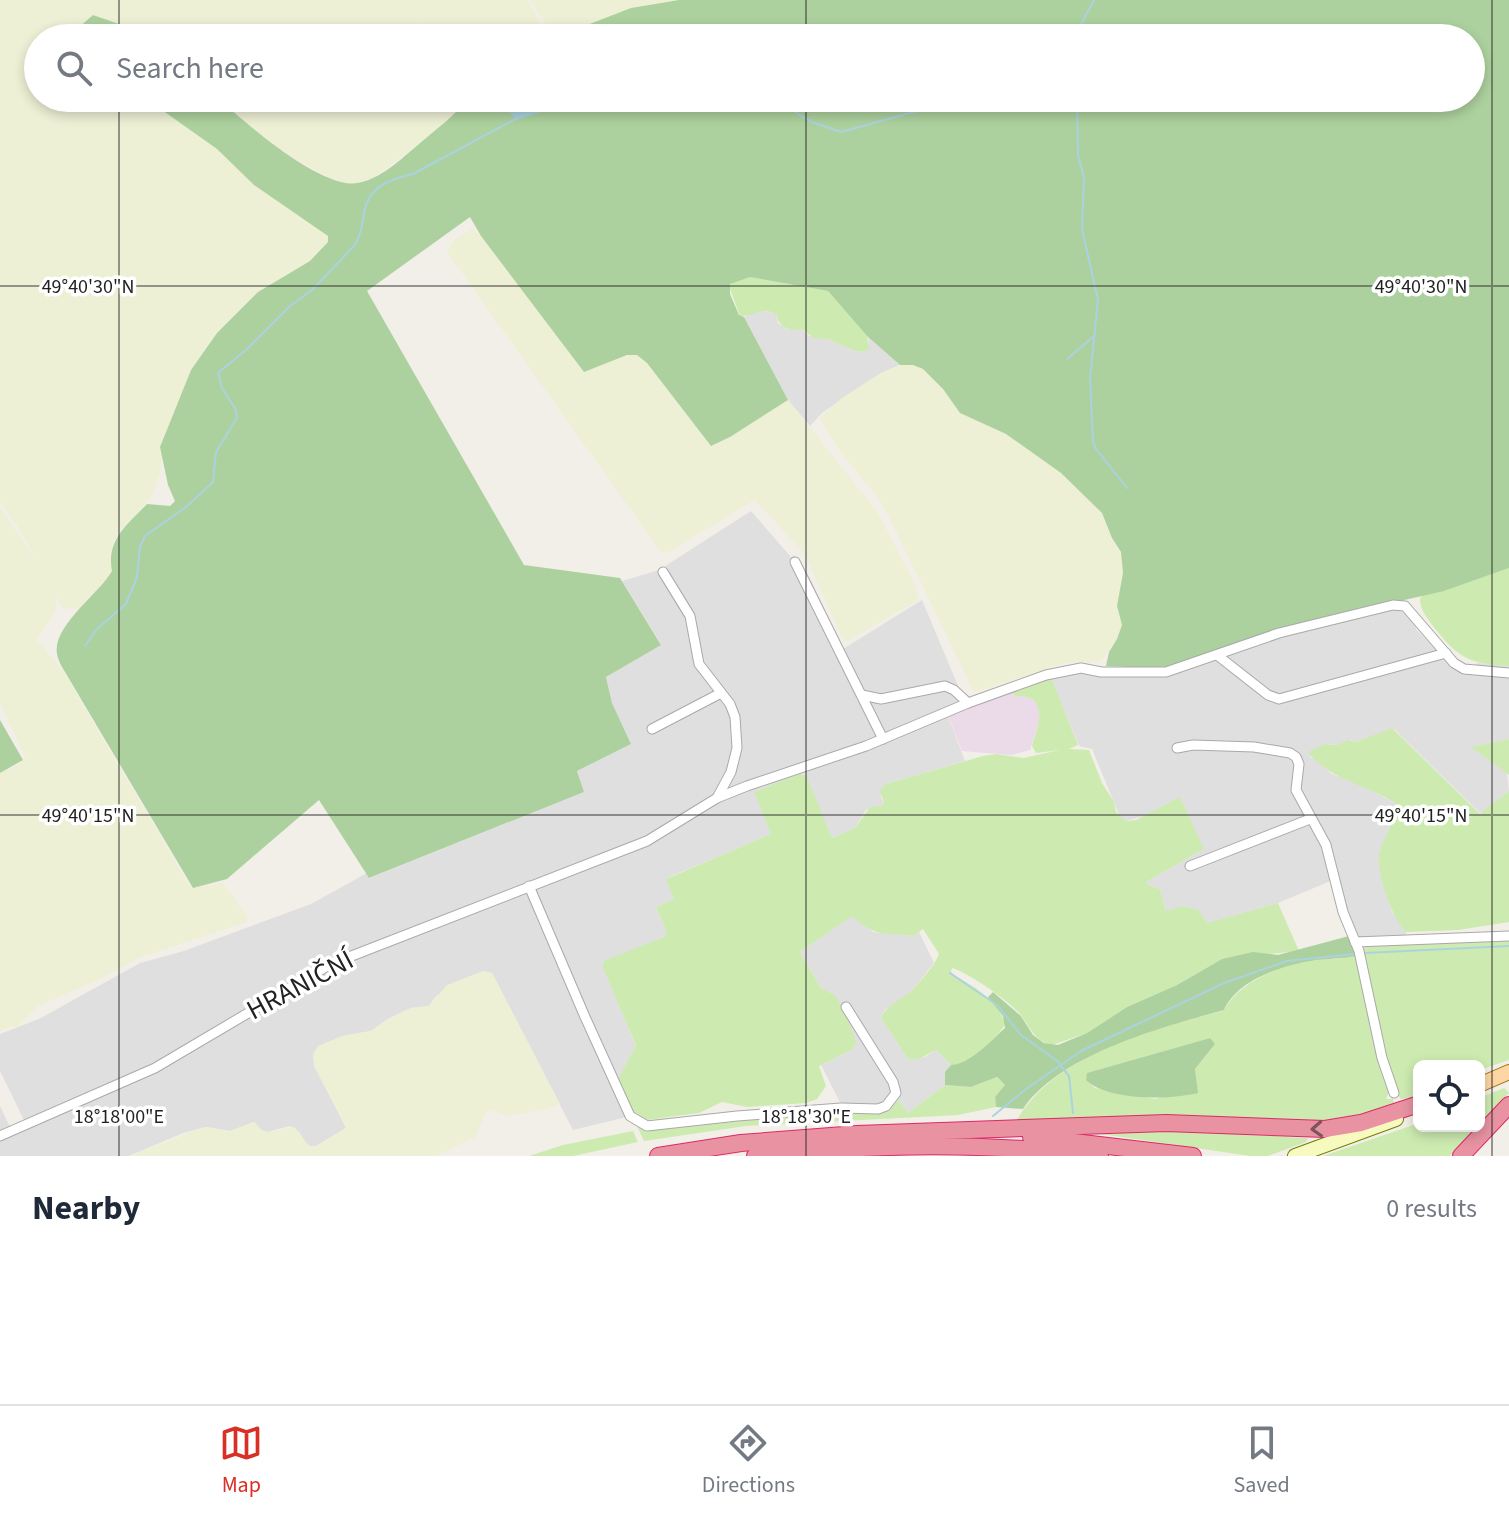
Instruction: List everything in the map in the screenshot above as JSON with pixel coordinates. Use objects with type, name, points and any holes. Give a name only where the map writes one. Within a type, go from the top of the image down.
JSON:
[{"type":"highway","points":[[1461,1156],[1509,1105]]},
{"type":"highway","points":[[658,1156],[741,1143],[811,1137],[1166,1123],[1317,1130],[1361,1123],[1413,1109]]},
{"type":"highway","points":[[925,1133],[1083,1141],[1193,1156]]},
{"type":"highway","points":[[755,1156],[896,1145],[998,1147],[1100,1156]]},
{"type":"highway","points":[[998,1147],[1061,1156]]},
{"type":"main road","points":[[1485,1083],[1509,1073]]},
{"type":"main road","points":[[1302,1154],[1413,1109]]},
{"type":"street","points":[[795,562],[883,739]]},
{"type":"street","points":[[663,572],[690,616],[699,664],[730,704],[735,717],[737,748],[731,772],[717,798]]},
{"type":"street","name":"HRANIČNÍ","points":[[0,1136],[155,1068],[331,964],[647,841],[717,798],[883,739],[968,703],[1046,675],[1081,668],[1101,672],[1166,672],[1279,633],[1393,605],[1405,606],[1446,653]]},
{"type":"street","points":[[1217,655],[1268,695],[1279,699],[1446,653],[1464,669],[1509,673]]},
{"type":"street","points":[[862,695],[881,699],[945,686],[968,703]]},
{"type":"street","points":[[652,729],[721,693]]},
{"type":"street","points":[[1177,748],[1211,745],[1254,747],[1290,753],[1296,757],[1299,764],[1296,790],[1326,845],[1343,912],[1358,950],[1382,1058],[1394,1093]]},
{"type":"street","points":[[1190,866],[1310,819]]},
{"type":"street","points":[[529,886],[630,1116],[647,1126],[737,1116],[841,1108],[878,1109],[886,1106],[896,1093],[893,1082],[846,1007]]},
{"type":"street","points":[[1358,950],[1509,936]]},
{"type":"shaded area","points":[[757,310],[776,313],[778,323],[787,329],[802,329],[809,336],[827,339],[855,351],[863,352],[869,341],[867,336],[900,365],[881,373],[822,413],[810,426],[788,400],[744,317]]},
{"type":"shaded area","points":[[751,511],[791,557],[794,555],[811,580],[843,649],[922,600],[964,700],[945,708],[965,761],[886,784],[881,797],[882,806],[866,810],[855,828],[832,838],[804,773],[756,791],[772,834],[667,878],[674,899],[656,907],[666,936],[602,963],[636,1047],[635,1115],[573,1130],[492,973],[436,996],[429,1006],[411,1008],[388,1019],[371,1031],[342,1036],[331,1097],[346,1128],[316,1146],[311,1147],[290,1126],[267,1132],[254,1122],[230,1131],[207,1127],[183,1133],[129,1156],[0,1156],[0,1106],[10,1127],[25,1122],[0,1071],[0,1034],[39,1019],[140,963],[184,951],[311,904],[367,873],[370,878],[584,792],[577,771],[631,744],[612,703],[606,677],[661,644],[622,581],[659,570]]},
{"type":"shaded area","points":[[1396,608],[1410,616],[1417,625],[1416,629],[1459,672],[1478,663],[1509,666],[1509,739],[1472,747],[1507,773],[1509,791],[1485,809],[1482,815],[1394,729],[1356,742],[1350,740],[1337,745],[1328,744],[1310,757],[1332,774],[1395,803],[1396,810],[1389,834],[1381,847],[1379,863],[1392,912],[1406,932],[1407,943],[1362,951],[1333,880],[1278,903],[1206,924],[1166,911],[1160,889],[1146,882],[1204,849],[1148,815],[1126,821],[1120,817],[1092,749],[1079,746],[1050,676],[1079,670],[1168,677],[1277,636]]},
{"type":"shaded area","points":[[1013,692],[1015,697],[1035,700],[1039,709],[1039,722],[1030,750],[1011,755],[962,751],[948,715]]},
{"type":"shaded area","points":[[853,915],[873,932],[914,936],[919,932],[934,963],[915,987],[885,1010],[881,1018],[908,1059],[925,1057],[936,1050],[951,1065],[945,1072],[945,1085],[908,1113],[898,1100],[880,1105],[842,1106],[821,1065],[853,1049],[855,1039],[836,997],[821,988],[800,952]]},
{"type":"green space","points":[[0,0],[528,0],[540,24],[422,24],[413,15],[421,24],[24,24],[24,112],[165,112],[217,149],[254,185],[329,236],[328,243],[310,261],[258,292],[217,333],[191,370],[160,447],[163,453],[160,473],[151,498],[119,532],[112,546],[113,571],[79,608],[64,609],[56,597],[56,608],[37,640],[64,672],[189,885],[193,888],[223,883],[247,916],[247,922],[139,958],[38,1006],[15,1029],[13,1026],[0,1031],[0,773],[18,765],[25,757],[0,703],[0,508],[36,559],[0,502]]},
{"type":"green space","points":[[530,0],[679,0],[631,8],[590,24],[546,24]]},
{"type":"green space","points":[[679,0],[1509,0],[1509,568],[1444,591],[1290,626],[1171,669],[1106,666],[1122,625],[1117,606],[1123,573],[1121,552],[1102,513],[1061,473],[1006,434],[960,413],[943,389],[923,369],[900,365],[867,336],[828,291],[750,277],[730,284],[730,294],[739,315],[744,317],[788,400],[711,446],[647,363],[637,355],[627,355],[584,372],[470,217],[367,291],[524,565],[620,578],[661,645],[606,677],[612,703],[631,744],[577,771],[584,792],[369,878],[319,800],[227,879],[193,888],[59,661],[57,643],[69,621],[112,571],[112,550],[126,526],[147,504],[170,506],[175,501],[168,485],[160,447],[191,370],[217,333],[258,292],[310,261],[328,242],[328,236],[254,185],[217,149],[165,112],[235,112],[304,165],[324,176],[357,183],[374,178],[390,168],[456,112],[1485,112],[1485,24],[590,24],[631,8]]},
{"type":"green space","points":[[93,15],[119,24],[83,24]]},
{"type":"green space","points":[[234,112],[457,112],[375,177],[358,183],[332,179],[290,156]]},
{"type":"green space","points":[[472,229],[481,236],[584,372],[627,355],[637,355],[647,363],[711,446],[788,400],[876,510],[913,579],[919,600],[847,641],[841,635],[805,555],[755,500],[667,553],[660,551],[447,252],[452,242]]},
{"type":"green space","points":[[750,277],[828,291],[867,336],[869,349],[855,351],[827,339],[813,338],[802,329],[788,329],[779,322],[776,314],[770,312],[740,316],[729,286],[734,281]]},
{"type":"green space","points":[[900,365],[923,369],[943,389],[960,413],[1006,434],[1061,473],[1102,513],[1121,552],[1123,573],[1117,607],[1122,625],[1117,639],[1101,661],[1065,663],[975,692],[889,517],[819,418],[842,398],[881,373]]},
{"type":"green space","points":[[1509,568],[1509,666],[1474,661],[1457,652],[1433,626],[1422,609],[1420,598],[1426,593],[1446,590]]},
{"type":"green space","points":[[1051,677],[1078,745],[1069,749],[1089,750],[1116,812],[1126,821],[1136,820],[1180,797],[1204,849],[1146,882],[1160,889],[1166,911],[1182,906],[1199,910],[1207,923],[1278,903],[1299,951],[1222,959],[1177,985],[1127,1007],[1087,1033],[1052,1045],[1037,1037],[1021,1015],[998,995],[952,968],[955,976],[991,1001],[1005,1024],[982,1050],[966,1061],[951,1065],[936,1050],[919,1059],[908,1059],[881,1018],[887,1009],[915,987],[939,954],[923,929],[914,936],[880,933],[867,928],[852,916],[800,952],[821,988],[836,996],[856,1042],[853,1049],[819,1066],[826,1086],[817,1099],[806,1103],[747,1107],[722,1102],[699,1113],[647,1120],[632,1111],[618,1079],[636,1046],[602,965],[604,961],[666,936],[656,907],[674,899],[666,879],[771,834],[756,791],[799,774],[806,775],[832,838],[855,828],[870,807],[882,806],[880,790],[886,784],[983,756],[996,754],[1023,758],[1060,750],[1036,753],[1032,746],[1039,711],[1034,700],[1015,697],[1013,692]]},
{"type":"green space","points":[[0,720],[23,760],[0,773]]},
{"type":"green space","points":[[1392,728],[1481,815],[1509,791],[1509,922],[1458,930],[1406,932],[1401,926],[1386,893],[1379,858],[1393,821],[1395,803],[1326,769],[1308,752],[1325,744],[1337,745],[1348,740],[1356,742]]},
{"type":"green space","points":[[1509,739],[1509,775],[1471,747]]},
{"type":"green space","points":[[1349,936],[1356,956],[1299,963],[1261,976],[1239,990],[1224,1010],[1143,1034],[1087,1058],[1061,1073],[1023,1109],[996,1107],[995,1097],[1005,1085],[997,1077],[971,1087],[945,1085],[945,1072],[951,1065],[973,1056],[1005,1028],[1003,1016],[988,997],[993,992],[1021,1016],[1033,1035],[1044,1043],[1058,1045],[1087,1033],[1127,1007],[1177,985],[1222,959],[1253,952],[1278,955]]},
{"type":"green space","points":[[1509,941],[1509,1060],[1485,1068],[1485,1060],[1413,1060],[1413,1098],[1400,1099],[1380,1041],[1362,951],[1370,945]]},
{"type":"green space","points":[[1356,956],[1379,1065],[1389,1092],[1386,1099],[1393,1099],[1395,1107],[1313,1124],[1016,1122],[1033,1098],[1054,1078],[1108,1048],[1224,1010],[1241,990],[1278,969],[1323,959]],"holes":[[[1210,1038],[1214,1045],[1195,1069],[1197,1087],[1155,1099],[1095,1088],[1086,1079],[1088,1073]]]},
{"type":"green space","points":[[483,971],[492,973],[560,1104],[509,1116],[489,1110],[476,1137],[435,1156],[129,1156],[204,1127],[230,1131],[254,1122],[267,1132],[294,1127],[309,1146],[316,1146],[346,1128],[314,1066],[313,1054],[318,1046],[342,1036],[371,1031],[411,1008],[429,1006],[447,985]]},
{"type":"green space","points":[[1210,1038],[1215,1044],[1195,1069],[1198,1093],[1139,1097],[1109,1092],[1086,1080],[1087,1073]]},
{"type":"green space","points":[[996,1077],[1006,1085],[995,1097],[996,1107],[958,1115],[746,1126],[644,1141],[636,1124],[878,1111],[889,1108],[898,1100],[908,1113],[945,1085],[972,1087]]},
{"type":"green space","points":[[1504,1088],[1509,1093],[1485,1119],[1485,1096]]},
{"type":"green space","points":[[1413,1125],[1413,1132],[1472,1132],[1450,1156],[1323,1156]]},
{"type":"green space","points":[[1157,1130],[1308,1138],[1306,1142],[1268,1156],[1250,1156],[1094,1133]]},
{"type":"green space","points":[[633,1131],[638,1142],[573,1156],[529,1156],[563,1145]]},
{"type":"water","points":[[510,112],[541,112],[516,120]]},
{"type":"waterway","points":[[1081,24],[1094,0]]},
{"type":"waterway","points":[[795,112],[841,132],[913,112]]},
{"type":"waterway","points":[[1077,112],[1078,155],[1084,178],[1082,229],[1098,300],[1090,378],[1093,442],[1127,488]]},
{"type":"waterway","points":[[85,646],[96,630],[126,604],[137,577],[140,547],[145,536],[186,507],[213,482],[216,452],[237,418],[218,373],[290,306],[312,290],[355,245],[366,204],[375,191],[517,118]]},
{"type":"waterway","points":[[1067,359],[1093,337]]},
{"type":"waterway","points":[[1365,953],[1509,946]]},
{"type":"waterway","points":[[993,1116],[1081,1051],[1224,983],[1287,961],[1355,954]]},
{"type":"waterway","points":[[950,973],[997,1005],[1021,1035],[1060,1063]]},
{"type":"waterway","points":[[1060,1065],[1069,1076],[1073,1113]]}]
